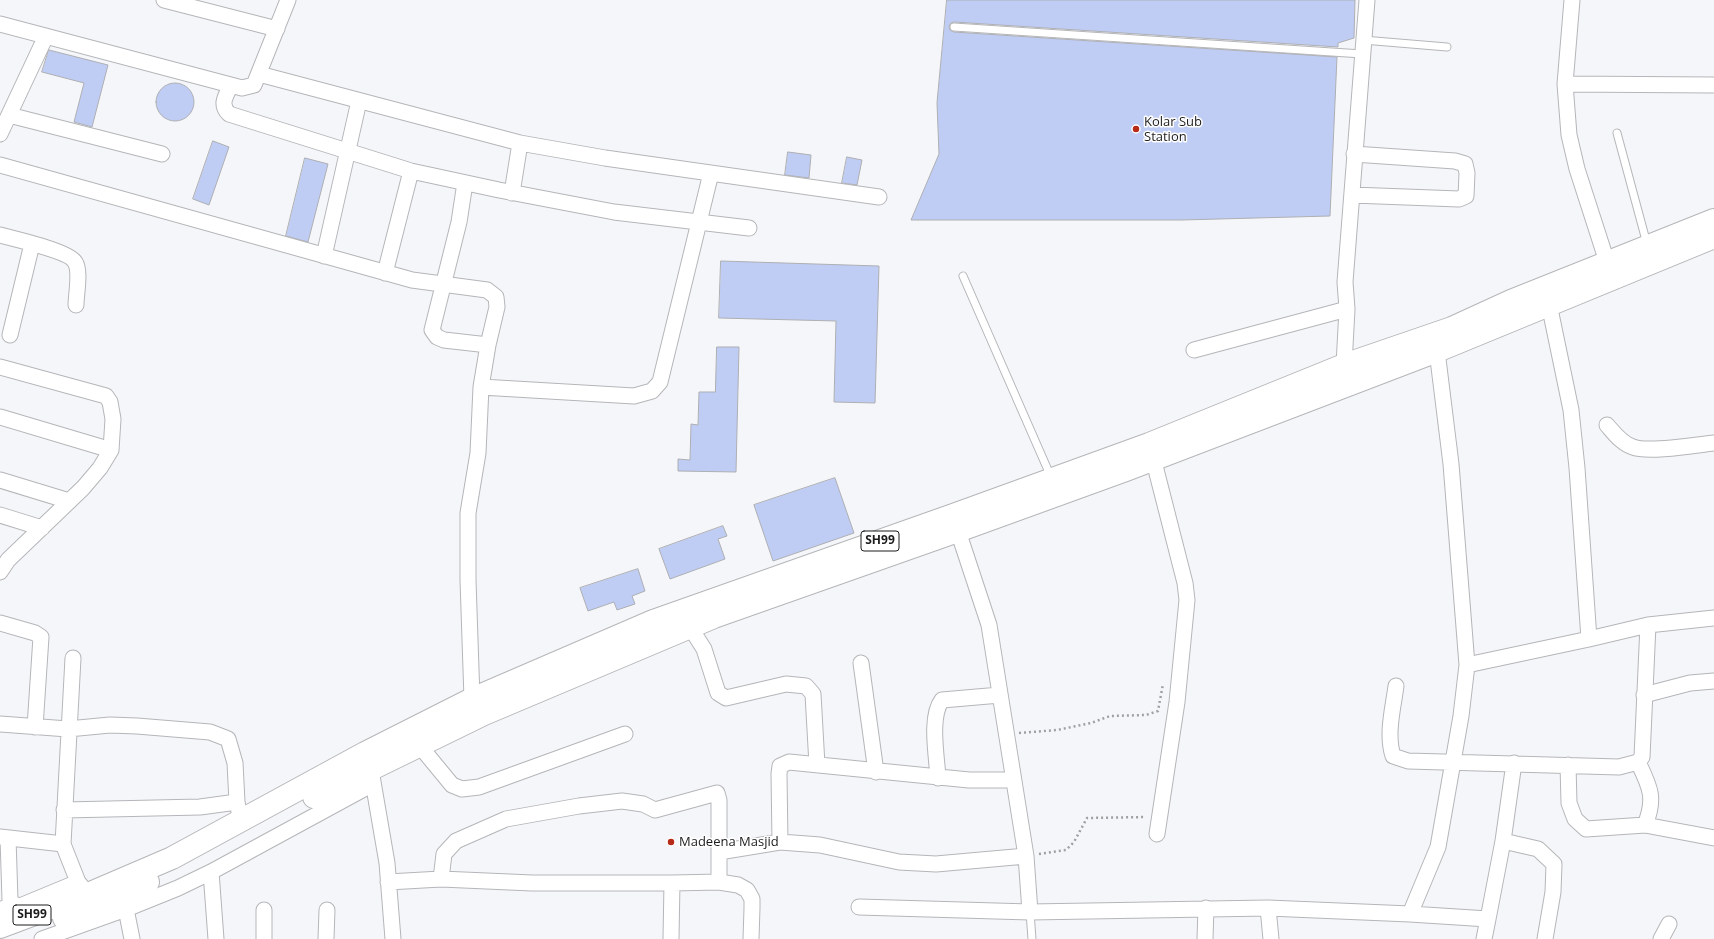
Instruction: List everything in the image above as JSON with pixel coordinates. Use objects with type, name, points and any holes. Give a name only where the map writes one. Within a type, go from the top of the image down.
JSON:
[{"type":"main road","name":"SH99","points":[[0,927],[66,909],[105,904],[370,769],[484,714],[714,617],[956,523],[1151,451],[1346,375],[1511,301],[1714,220]]},
{"type":"main road","name":"SH99","points":[[1346,375],[1437,351],[1714,237]]},
{"type":"main road","name":"SH99","points":[[4,939],[66,909],[83,888],[172,858],[239,811],[370,769],[472,699],[653,621],[956,523],[1052,479],[1151,451]]},
{"type":"street","points":[[164,0],[277,29]]},
{"type":"street","points":[[0,24],[242,88],[254,85],[288,0]]},
{"type":"street","points":[[1346,375],[1347,309],[1345,282],[1367,0]]},
{"type":"street","points":[[1572,0],[1565,84],[1569,135],[1577,169],[1607,262]]},
{"type":"street","points":[[0,134],[46,36]]},
{"type":"street","points":[[259,74],[520,143],[605,158],[879,196]]},
{"type":"street","points":[[1565,84],[1714,85]]},
{"type":"street","points":[[231,85],[223,103],[224,109],[229,114],[411,171],[512,193],[614,212],[749,228]]},
{"type":"street","points":[[324,256],[359,101]]},
{"type":"street","points":[[9,115],[162,154]]},
{"type":"street","points":[[512,193],[520,143]]},
{"type":"street","points":[[1352,195],[1459,199],[1466,196],[1465,164],[1455,161],[1354,154]]},
{"type":"street","points":[[0,165],[385,273],[412,280],[487,290],[496,297],[497,308],[488,345],[481,387],[478,453],[468,513],[468,580],[472,699]]},
{"type":"street","points":[[385,273],[411,171]]},
{"type":"street","points":[[481,387],[634,396],[652,391],[660,382],[711,173]]},
{"type":"street","points":[[464,183],[459,222],[432,330],[437,337],[444,340],[488,345]]},
{"type":"street","points":[[0,235],[64,253],[75,260],[78,269],[76,305]]},
{"type":"street","points":[[10,335],[32,244]]},
{"type":"street","points":[[1549,304],[1571,410],[1577,468],[1589,639]]},
{"type":"street","points":[[1194,350],[1347,309]]},
{"type":"street","points":[[1410,914],[1438,847],[1461,716],[1467,665],[1452,464],[1437,351]]},
{"type":"street","points":[[0,367],[106,396],[110,402],[113,419],[111,450],[100,468],[83,488],[8,560],[0,572]]},
{"type":"street","points":[[0,417],[111,450]]},
{"type":"street","points":[[1607,425],[1621,440],[1633,448],[1648,449],[1714,443]]},
{"type":"street","points":[[1151,451],[1185,583],[1187,600],[1179,677],[1157,834]]},
{"type":"street","points":[[0,480],[69,501]]},
{"type":"street","points":[[0,515],[42,528]]},
{"type":"street","points":[[956,523],[989,625],[1026,856],[1030,912]]},
{"type":"street","points":[[1467,665],[1648,625],[1714,618]]},
{"type":"street","points":[[0,623],[35,633],[41,638],[35,727]]},
{"type":"street","points":[[1396,686],[1390,732],[1390,745],[1393,756],[1408,761],[1453,761],[1619,767],[1638,762],[1642,757],[1648,625]]},
{"type":"street","points":[[690,627],[704,649],[718,693],[726,698],[786,684],[806,686],[813,694],[817,765]]},
{"type":"street","points":[[6,907],[20,906],[83,888],[63,844],[68,728],[73,658]]},
{"type":"street","points":[[861,663],[876,772]]},
{"type":"street","points":[[1644,695],[1690,683],[1714,681]]},
{"type":"street","points":[[938,778],[934,721],[938,705],[942,700],[1000,695]]},
{"type":"street","points":[[0,724],[68,728],[110,725],[137,726],[210,732],[228,739],[235,763],[239,811],[200,807],[64,810]]},
{"type":"street","points":[[419,745],[452,785],[462,789],[479,787],[625,734]]},
{"type":"street","points":[[780,842],[780,766],[789,762],[938,778],[1014,780]]},
{"type":"street","points":[[1638,762],[1650,787],[1651,812],[1645,825]]},
{"type":"street","points":[[1484,939],[1503,841],[1514,763]]},
{"type":"street","points":[[1568,765],[1569,803],[1575,819],[1586,830],[1645,825],[1714,838]]},
{"type":"street","points":[[42,939],[126,909],[178,888],[211,872],[370,769],[387,863],[394,939]]},
{"type":"street","points":[[441,879],[444,854],[456,841],[506,819],[579,806],[622,801],[643,804],[655,810],[717,793],[719,800],[719,882]]},
{"type":"street","points":[[6,907],[10,900],[4,838],[63,844]]},
{"type":"street","points":[[1503,841],[1538,849],[1554,864],[1553,892],[1545,939]]},
{"type":"street","points":[[719,852],[780,842],[820,845],[899,862],[936,864],[1026,856]]},
{"type":"street","points":[[211,872],[216,939]]},
{"type":"street","points":[[388,882],[441,879],[532,883],[719,882],[738,885],[747,890],[752,900],[751,939]]},
{"type":"street","points":[[671,939],[672,883]]},
{"type":"street","points":[[859,907],[1030,912],[1268,908],[1488,919]]},
{"type":"street","points":[[1205,939],[1206,908]]},
{"type":"street","points":[[1268,908],[1271,939]]},
{"type":"street","points":[[126,909],[132,939]]},
{"type":"street","points":[[264,910],[264,939]]},
{"type":"street","points":[[326,939],[327,910]]},
{"type":"street","points":[[1661,939],[1669,924]]},
{"type":"lane","points":[[954,27],[1363,47],[1447,47]]},
{"type":"lane","points":[[1617,133],[1647,246]]},
{"type":"lane","points":[[963,276],[1052,479]]},
{"type":"lane","points":[[1030,912],[1032,939]]},
{"type":"path","points":[[1006,734],[1057,730],[1091,723],[1110,716],[1146,715],[1158,711],[1165,680],[1171,677],[1179,677]]},
{"type":"path","points":[[1026,856],[1066,850],[1074,842],[1087,818],[1136,818],[1160,816]]},
{"type":"building","name":"Kolar Sub Station","points":[[947,0],[1355,0],[1354,38],[1338,43],[1338,47],[954,22],[949,26],[950,30],[954,32],[1337,57],[1330,216],[1182,220],[911,220],[939,154],[937,103]]},
{"type":"building","points":[[49,50],[108,65],[92,127],[74,122],[84,83],[42,72]]},
{"type":"building","points":[[171,83],[179,83],[189,88],[193,95],[193,109],[189,116],[179,121],[171,121],[161,116],[159,113],[156,106],[156,98],[161,88],[164,86]]},
{"type":"building","points":[[213,141],[229,147],[209,205],[193,199]]},
{"type":"building","points":[[788,152],[811,155],[809,178],[785,175]]},
{"type":"building","points":[[847,157],[862,160],[857,185],[842,183]]},
{"type":"building","points":[[305,158],[328,164],[308,242],[286,236]]},
{"type":"building","points":[[721,261],[879,266],[875,403],[834,402],[836,321],[719,318]]},
{"type":"building","points":[[717,347],[739,347],[736,472],[678,471],[678,459],[690,460],[691,424],[698,425],[699,392],[715,392]]},
{"type":"building","points":[[835,478],[854,533],[773,561],[754,505]]},
{"type":"building","points":[[723,526],[727,536],[718,539],[725,559],[670,579],[659,549]]},
{"type":"building","points":[[638,569],[645,591],[632,596],[635,604],[617,610],[614,602],[588,611],[580,588]]},
{"type":"place","name":"Kolar Sub Station","points":[[1136,129]]},
{"type":"place","name":"Madeena Masjid","points":[[671,842]]}]
